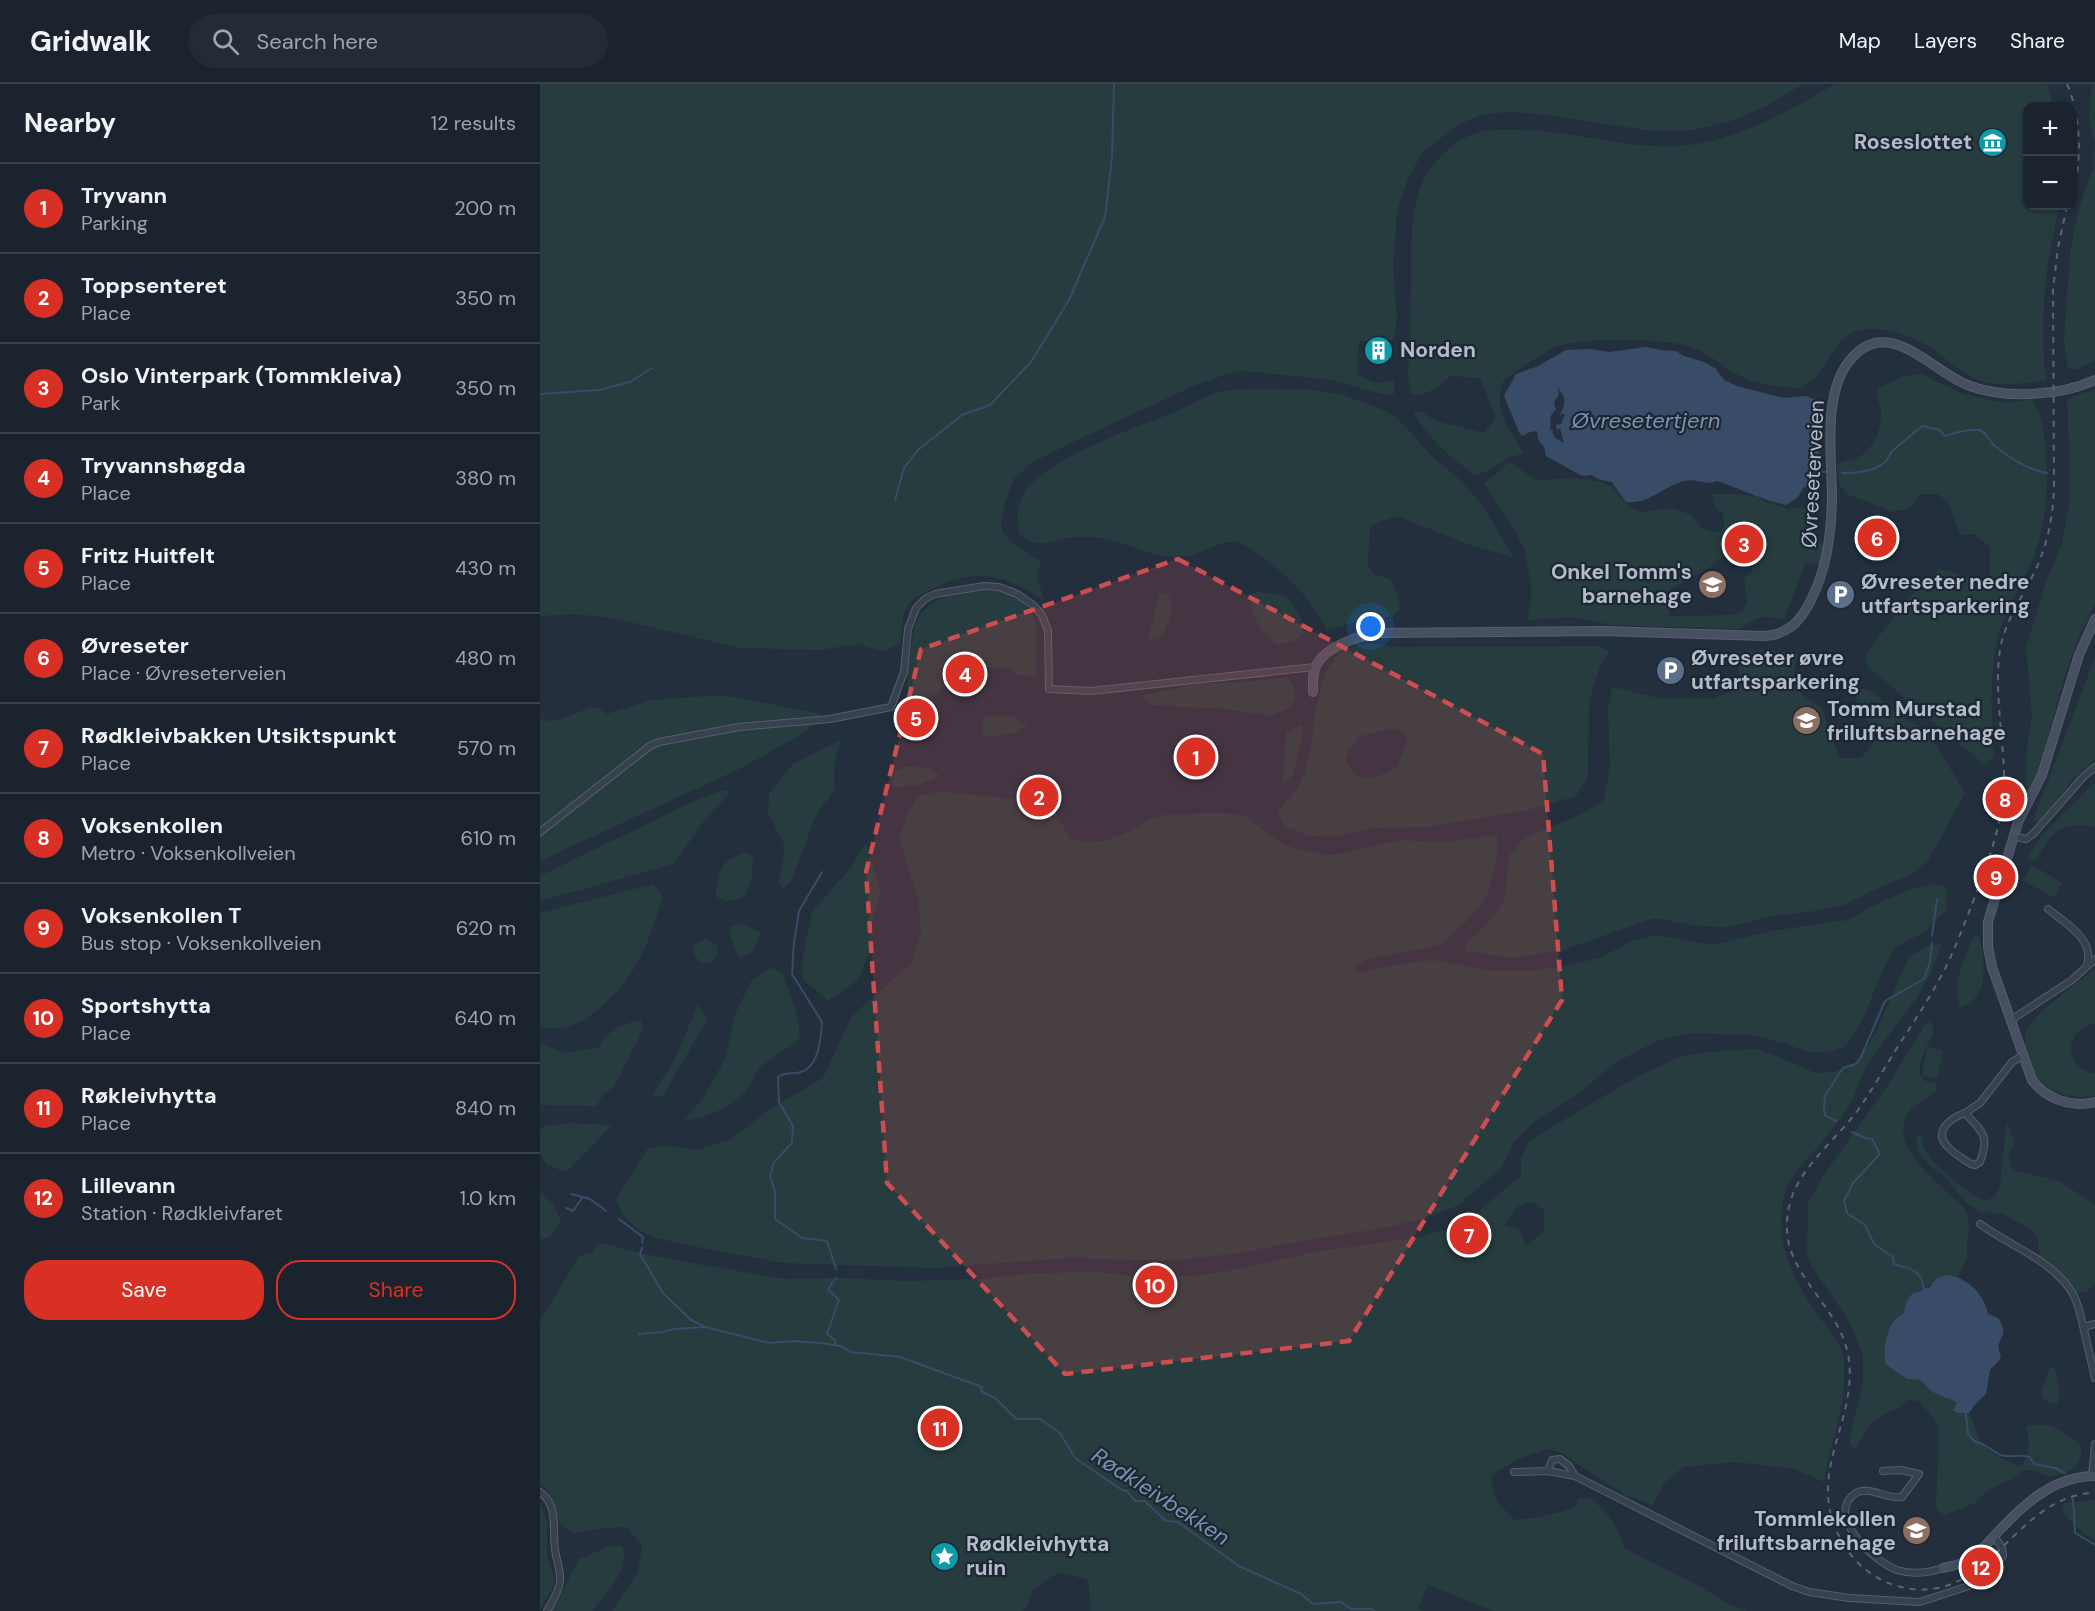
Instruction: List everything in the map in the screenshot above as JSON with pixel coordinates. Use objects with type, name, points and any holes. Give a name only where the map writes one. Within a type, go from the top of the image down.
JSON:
[{"type":"street","name":"Øvreseterveien","points":[[1315,667],[1323,657],[1343,645],[1365,636],[1386,632],[1645,632],[1764,636],[1786,631],[1795,624],[1807,608],[1825,566],[1831,515],[1832,406],[1839,378],[1858,352],[1874,344],[1896,344],[1909,349],[1963,384],[2002,394],[2061,390],[2081,386],[2095,380]]},
{"type":"street","points":[[540,832],[650,746],[659,742],[737,727],[830,719],[891,707],[904,672],[908,629],[912,616],[918,605],[935,594],[993,586],[1027,599],[1047,624],[1049,689],[1110,690],[1315,667],[1313,692]]},
{"type":"street","points":[[2095,618],[2079,655],[2042,775],[2013,836],[1992,907],[1988,933],[1992,967],[2032,1080],[2044,1093],[2073,1103],[2095,1102]]},
{"type":"street","points":[[2013,836],[2026,839],[2033,834],[2084,776],[2095,767]]},
{"type":"street","points":[[2048,909],[2085,941],[2089,951],[2087,965]]},
{"type":"street","points":[[2011,1020],[2072,980],[2095,959]]},
{"type":"street","points":[[1965,1113],[1986,1140],[1980,1162],[1976,1165],[1971,1164],[1947,1146],[1942,1134],[1943,1127],[1949,1120],[1980,1103],[2012,1062],[2022,1056]]},
{"type":"street","points":[[1980,1224],[2037,1260],[2062,1281],[2077,1302],[2084,1330],[2092,1346],[2095,1377]]},
{"type":"street","points":[[2084,1330],[2087,1326],[2095,1324]]},
{"type":"street","points":[[1882,1471],[1901,1470],[1919,1474],[1902,1497],[1894,1498],[1863,1491],[1853,1496],[1848,1504],[1846,1515],[1854,1534],[1873,1556],[1896,1570],[1913,1573],[1943,1568],[1968,1560],[2019,1510],[2044,1491],[2068,1480],[2094,1476],[2095,1444]]},
{"type":"street","points":[[1548,1471],[1552,1461],[1560,1459],[1569,1466],[1575,1476]]},
{"type":"street","points":[[1514,1472],[1548,1471],[1575,1476],[1792,1586],[1809,1592],[1839,1596],[1915,1603],[1978,1583],[2003,1556],[2002,1548],[1994,1536]]},
{"type":"street","points":[[540,1492],[549,1500],[553,1511],[554,1542],[560,1575],[557,1591],[547,1611]]},
{"type":"highlighted area","points":[[1178,559],[1543,754],[1562,1000],[1349,1341],[1065,1374],[887,1183],[866,872],[921,649]]},
{"type":"green space","points":[[540,84],[1803,84],[1767,106],[1731,121],[1693,130],[1652,131],[1548,115],[1510,112],[1483,114],[1456,126],[1422,153],[1407,181],[1397,211],[1393,268],[1397,319],[1394,340],[1359,341],[1357,374],[1376,383],[1394,381],[1394,394],[1386,395],[1331,380],[1245,371],[1224,375],[1191,387],[1031,463],[1013,480],[1001,522],[1003,533],[1011,542],[1041,562],[1037,577],[1044,600],[1016,584],[990,576],[976,576],[948,582],[910,602],[903,617],[900,644],[882,651],[858,644],[820,650],[740,648],[613,618],[573,614],[540,616]]},
{"type":"green space","points":[[1835,84],[2047,84],[2052,102],[2023,102],[2023,210],[2059,210],[2050,249],[2043,314],[2046,380],[2006,384],[1975,379],[1921,342],[1892,331],[1871,329],[1854,332],[1847,336],[1815,377],[1801,388],[1759,383],[1735,373],[1701,351],[1676,343],[1602,340],[1556,347],[1537,357],[1502,383],[1501,410],[1507,426],[1524,453],[1508,458],[1488,471],[1476,475],[1449,455],[1433,439],[1413,412],[1422,412],[1436,421],[1484,433],[1496,417],[1480,378],[1450,376],[1427,393],[1411,394],[1408,376],[1415,207],[1423,181],[1433,165],[1447,150],[1471,135],[1500,130],[1542,131],[1647,146],[1689,145],[1747,130],[1801,104]]},
{"type":"green space","points":[[2092,84],[2095,84],[2095,143],[2089,121]]},
{"type":"green space","points":[[2095,144],[2095,360],[2079,369],[2068,369],[2064,340],[2070,253],[2079,208],[2093,168]]},
{"type":"green space","points":[[1922,374],[1963,394],[2003,403],[2032,400],[2039,413],[2044,434],[2047,484],[2043,524],[2031,563],[2009,607],[1999,634],[1992,679],[1994,756],[1985,765],[1868,667],[1865,655],[1909,598],[1940,569],[1976,582],[1990,575],[1990,547],[1974,534],[1960,535],[1949,504],[1938,494],[1920,494],[1910,508],[1893,512],[1847,494],[1839,484],[1837,465],[1865,453],[1880,427],[1878,388],[1903,376]]},
{"type":"green space","points":[[1249,389],[1307,389],[1346,396],[1396,417],[1482,505],[1514,557],[1470,545],[1397,516],[1370,525],[1368,565],[1374,574],[1391,580],[1398,594],[1400,609],[1392,617],[1374,617],[1327,630],[1307,598],[1290,580],[1249,547],[1236,542],[1222,544],[1192,555],[1175,557],[1100,538],[1073,537],[1038,543],[1020,535],[1017,521],[1024,493],[1034,481],[1050,469],[1087,448],[1215,393]]},
{"type":"green space","points":[[2095,390],[2095,604],[2078,638],[2064,678],[2032,795],[2026,790],[2027,749],[2032,714],[2026,648],[2047,579],[2062,544],[2069,505],[2070,462],[2067,401],[2073,396]]},
{"type":"green space","points":[[1509,462],[1536,480],[1573,478],[1602,482],[1613,488],[1630,507],[1641,512],[1674,508],[1691,515],[1702,528],[1714,533],[1721,531],[1724,526],[1723,513],[1715,507],[1712,494],[1758,497],[1767,503],[1789,510],[1797,507],[1813,511],[1814,533],[1824,546],[1820,564],[1805,563],[1784,620],[1761,617],[1740,629],[1611,625],[1572,617],[1527,620],[1532,592],[1524,548],[1484,484]],"holes":[[[1745,547],[1752,562],[1752,572],[1744,578],[1747,600],[1743,612],[1730,615],[1671,616],[1667,601],[1671,589],[1709,568],[1734,548]]]},
{"type":"green space","points":[[996,590],[1025,604],[1032,613],[1037,635],[1036,678],[1019,675],[1004,667],[984,668],[974,680],[942,689],[922,704],[916,701],[908,692],[907,687],[913,634],[920,615],[933,603],[950,596]]},
{"type":"green space","points":[[1257,592],[1286,596],[1298,613],[1303,633],[1294,641],[1277,644],[1271,640],[1261,629],[1254,616],[1251,594]]},
{"type":"green space","points":[[1160,593],[1168,594],[1171,612],[1162,634],[1158,639],[1152,640],[1148,637]]},
{"type":"green space","points":[[1367,643],[1398,647],[1600,646],[1610,652],[1601,665],[1593,686],[1589,705],[1588,777],[1576,796],[1529,810],[1428,827],[1374,828],[1336,837],[1310,836],[1286,827],[1277,813],[1302,779],[1324,677],[1331,663],[1341,652]],"holes":[[[1397,729],[1408,740],[1396,768],[1373,778],[1357,776],[1345,758],[1359,737],[1383,730]]]},
{"type":"green space","points":[[1764,650],[1798,653],[1793,677],[1802,695],[1822,708],[1839,758],[1861,758],[1878,738],[1857,704],[1855,693],[1863,689],[1874,693],[1900,717],[1927,730],[1965,793],[1928,861],[1910,875],[1844,905],[1810,912],[1770,916],[1729,927],[1699,926],[1654,918],[1563,950],[1510,958],[1466,951],[1466,943],[1488,923],[1504,901],[1510,854],[1524,838],[1586,812],[1604,800],[1610,766],[1608,709],[1612,687],[1663,699],[1714,698],[1731,692],[1740,677],[1734,652]]},
{"type":"green space","points":[[2095,657],[2095,759],[2072,780],[2040,822],[2033,820]]},
{"type":"green space","points":[[1286,677],[1294,685],[1295,699],[1288,709],[1271,716],[1223,709],[1149,705],[1142,695],[1197,684]]},
{"type":"green space","points":[[722,695],[822,714],[804,733],[735,771],[540,861],[540,718],[552,721],[589,708],[601,709],[607,714],[652,700]]},
{"type":"green space","points":[[1013,716],[1028,725],[1009,734],[988,737],[983,734],[983,717]]},
{"type":"green space","points":[[1302,724],[1304,729],[1293,775],[1283,784],[1286,732]]},
{"type":"green space","points":[[841,740],[834,765],[834,790],[816,815],[792,880],[783,888],[778,881],[783,864],[784,844],[768,813],[769,793],[794,763]]},
{"type":"green space","points":[[919,766],[931,769],[940,776],[918,785],[892,788],[894,771]]},
{"type":"green space","points":[[2095,782],[2095,827],[2073,825],[2065,827],[2052,836],[2035,861],[2027,858],[2040,838]]},
{"type":"green space","points":[[724,790],[729,794],[703,822],[674,864],[540,901],[540,876],[698,799]]},
{"type":"green space","points":[[939,791],[1049,803],[1071,839],[1086,842],[1104,841],[1126,833],[1151,818],[1169,814],[1225,813],[1245,816],[1279,841],[1296,849],[1333,855],[1401,840],[1443,842],[1497,835],[1497,858],[1488,893],[1472,916],[1441,945],[1369,959],[1357,965],[1356,973],[1433,960],[1497,971],[1527,971],[1565,966],[1602,957],[1632,941],[1655,935],[1717,944],[1772,931],[1847,920],[1909,890],[1933,884],[1947,888],[1946,910],[1926,931],[1894,948],[1863,1019],[1846,1046],[1828,1053],[1809,1052],[1751,1035],[1687,1033],[1657,1041],[1615,1063],[1576,1095],[1537,1120],[1514,1142],[1502,1167],[1457,1206],[1422,1219],[1380,1229],[1234,1254],[1168,1261],[1070,1258],[934,1268],[784,1263],[652,1237],[637,1229],[621,1213],[616,1199],[648,1148],[667,1146],[697,1150],[730,1140],[768,1110],[823,1078],[852,1016],[912,962],[921,931],[918,899],[899,838],[909,811],[919,796]]},
{"type":"green space","points":[[866,843],[881,893],[871,923],[871,948],[858,980],[828,1001],[803,979],[801,967],[812,912],[851,867]]},
{"type":"green space","points":[[746,852],[753,857],[752,877],[745,896],[730,901],[715,896],[718,879],[725,863]]},
{"type":"green space","points":[[2032,865],[2062,883],[2054,898],[2023,880]]},
{"type":"green space","points":[[653,884],[663,897],[651,933],[635,967],[614,995],[600,1008],[571,1026],[555,1029],[540,1026],[540,913]]},
{"type":"green space","points":[[742,924],[761,932],[752,952],[739,959],[729,933],[732,926]]},
{"type":"green space","points":[[1974,934],[1980,938],[1983,979],[1977,996],[1960,1008],[1958,979]]},
{"type":"green space","points":[[706,939],[717,946],[717,956],[710,962],[701,963],[694,955],[693,945]]},
{"type":"green space","points":[[1941,944],[1929,977],[1868,1064],[1846,1111],[1796,1173],[1784,1197],[1781,1229],[1783,1244],[1793,1274],[1809,1302],[1836,1339],[1843,1357],[1842,1404],[1824,1482],[1794,1469],[1736,1462],[1683,1467],[1664,1483],[1653,1505],[1625,1495],[1563,1454],[1547,1449],[1518,1459],[1492,1475],[1494,1495],[1500,1505],[1515,1520],[1553,1514],[1576,1507],[1578,1499],[1592,1499],[1612,1521],[1624,1548],[1701,1587],[1729,1604],[1747,1611],[1494,1611],[1428,1585],[1418,1608],[1425,1611],[1091,1611],[1088,1580],[1059,1572],[1033,1589],[1027,1608],[1022,1611],[612,1611],[638,1572],[642,1546],[627,1527],[572,1533],[556,1520],[547,1489],[540,1485],[540,1322],[579,1256],[591,1253],[599,1243],[668,1259],[785,1279],[843,1278],[904,1281],[981,1279],[1033,1273],[1096,1272],[1179,1277],[1224,1272],[1319,1251],[1421,1237],[1445,1229],[1455,1236],[1454,1224],[1471,1218],[1521,1176],[1521,1159],[1530,1140],[1638,1076],[1680,1057],[1707,1052],[1755,1049],[1816,1073],[1833,1072],[1851,1067],[1863,1054],[1876,1032],[1909,957],[1926,947]],"holes":[[[1532,1202],[1544,1210],[1544,1232],[1525,1246],[1518,1229],[1504,1225],[1517,1207]]]},
{"type":"green space","points":[[2095,967],[2095,1023],[2084,1027],[2077,1034],[2072,1041],[2071,1049],[2077,1065],[2095,1074],[2095,1095],[2081,1097],[2068,1095],[2054,1091],[2036,1076],[2027,1054],[2025,1036],[2031,1025],[2047,1007]]},
{"type":"green space","points":[[771,968],[782,973],[797,1014],[799,1040],[761,1067],[749,1087],[728,1106],[711,1114],[684,1120],[704,1097],[725,1059],[736,1012],[752,980]]},
{"type":"green space","points":[[698,1004],[707,1020],[662,1097],[652,1095],[675,1059]]},
{"type":"green space","points":[[641,1020],[643,1030],[614,1087],[603,1094],[597,1106],[540,1105],[540,1043],[565,1053],[598,1048],[616,1029]]},
{"type":"green space","points":[[1931,1022],[1933,1033],[1923,1056],[1919,1074],[1925,1081],[1936,1084],[1937,1089],[1914,1106],[1908,1113],[1903,1126],[1905,1139],[1920,1165],[1964,1207],[1967,1213],[1969,1231],[1967,1258],[1958,1277],[1952,1275],[1916,1292],[1908,1299],[1903,1314],[1896,1318],[1890,1327],[1885,1343],[1885,1364],[1913,1380],[1920,1380],[1937,1394],[1955,1401],[1957,1403],[1954,1408],[1957,1413],[1969,1413],[1985,1446],[1996,1456],[2014,1464],[2022,1465],[2027,1456],[2029,1443],[2026,1428],[2028,1426],[2043,1425],[2057,1428],[2081,1445],[2081,1457],[2071,1470],[2050,1477],[2031,1470],[2024,1470],[2010,1480],[1988,1490],[1975,1503],[1945,1515],[1938,1511],[1936,1506],[1939,1433],[1937,1423],[1919,1401],[1908,1400],[1870,1424],[1856,1449],[1849,1444],[1863,1384],[1863,1356],[1851,1324],[1811,1265],[1807,1253],[1808,1203],[1823,1176],[1888,1085],[1926,1023]]},
{"type":"green space","points":[[1927,1047],[1943,1051],[1937,1078],[1922,1075]]},
{"type":"green space","points":[[569,1123],[612,1125],[566,1172],[547,1165],[540,1153],[540,1129],[545,1126]]},
{"type":"green space","points":[[2006,1123],[2014,1143],[2008,1157],[2011,1168],[2015,1171],[2059,1181],[2095,1205],[2095,1283],[2087,1292],[2078,1293],[2040,1256],[2038,1241],[2032,1230],[2003,1214],[1981,1212],[1968,1204],[1943,1175],[1930,1166],[1918,1152],[1916,1140],[1918,1136],[1922,1136],[1924,1149],[1938,1167],[1972,1195],[1985,1201],[1994,1197],[2000,1187]]},
{"type":"green space","points":[[540,1193],[554,1205],[561,1222],[550,1237],[540,1239]]},
{"type":"green space","points":[[2054,1366],[2060,1391],[2058,1403],[2052,1404],[2043,1399],[2041,1393],[2049,1369]]},
{"type":"green space","points":[[2095,1500],[2095,1542],[2074,1525],[2063,1512],[2064,1503]]},
{"type":"green space","points":[[540,1502],[547,1523],[547,1559],[555,1577],[552,1589],[540,1610]]},
{"type":"green space","points":[[610,1546],[622,1546],[623,1563],[616,1581],[592,1611],[552,1611],[579,1559]]},
{"type":"water","name":"Øvresetertjern","points":[[1646,347],[1676,351],[1704,362],[1716,369],[1724,380],[1737,386],[1784,398],[1806,396],[1819,401],[1819,463],[1813,483],[1803,488],[1798,497],[1786,505],[1717,481],[1709,483],[1688,480],[1649,498],[1626,502],[1612,482],[1592,475],[1582,476],[1546,456],[1537,431],[1522,436],[1519,432],[1504,396],[1516,374],[1538,366],[1566,350],[1591,349],[1609,352]],"holes":[[[1558,387],[1564,400],[1560,415],[1561,417],[1561,414],[1565,414],[1561,424],[1556,425],[1557,430],[1560,428],[1564,443],[1555,438],[1552,432],[1554,429],[1550,430],[1551,417],[1556,410],[1554,402],[1559,395]]]},
{"type":"water","points":[[1946,1275],[1961,1279],[1973,1288],[1983,1300],[1988,1314],[1998,1318],[2003,1330],[1998,1346],[2001,1358],[1990,1370],[1986,1394],[1969,1413],[1957,1413],[1953,1410],[1957,1403],[1933,1392],[1920,1380],[1907,1379],[1885,1364],[1885,1343],[1890,1327],[1896,1318],[1903,1314],[1908,1299],[1912,1294],[1930,1287],[1937,1278]]},
{"type":"waterway","points":[[895,500],[904,468],[918,450],[962,415],[990,405],[1031,362],[1069,300],[1105,217],[1112,157],[1114,84]]},
{"type":"waterway","points":[[540,394],[599,390],[630,382],[652,368]]},
{"type":"waterway","points":[[1842,473],[1871,470],[1878,467],[1891,452],[1922,426],[1939,430],[1945,436],[1966,430],[1979,430],[1996,447],[2014,459],[2047,473]]},
{"type":"waterway","points":[[1816,472],[1826,472]]},
{"type":"waterway","points":[[822,872],[799,911],[792,974],[822,1022],[820,1043],[815,1058],[807,1069],[778,1077],[779,1102],[793,1126],[792,1143],[774,1162],[770,1176],[775,1192],[775,1219],[802,1238],[827,1241],[836,1269]]},
{"type":"waterway","points":[[1932,936],[1937,899]]},
{"type":"waterway","points":[[1836,1121],[1825,1115],[1825,1096],[1843,1068],[1856,1064],[1861,1057],[1885,1001],[1924,979],[1930,962],[1932,943]]},
{"type":"waterway","points":[[1852,1132],[1872,1139],[1879,1155],[1853,1183],[1844,1201],[1847,1213],[1865,1225],[1874,1244],[1893,1257],[1894,1264],[1915,1271],[1921,1278],[1924,1290]]},
{"type":"waterway","name":"Rødkleivbekken","points":[[571,1194],[590,1199],[606,1211]]},
{"type":"waterway","name":"Rødkleivbekken","points":[[566,1208],[573,1211],[583,1197]]},
{"type":"waterway","name":"Rødkleivbekken","points":[[619,1219],[643,1237],[642,1243]]},
{"type":"waterway","name":"Rødkleivbekken","points":[[642,1248],[640,1254],[663,1293],[691,1320],[705,1327],[769,1343],[793,1341],[821,1343],[840,1346],[851,1352],[900,1357],[982,1387],[981,1391],[996,1399],[1016,1419],[1040,1419],[1060,1433],[1075,1458],[1122,1490],[1127,1491],[1135,1501],[1145,1501],[1166,1521],[1178,1522],[1239,1566],[1301,1594],[1313,1604],[1341,1602],[1351,1609],[1372,1609],[1374,1611]]},
{"type":"waterway","points":[[836,1278],[828,1289],[839,1300],[827,1334],[835,1340],[836,1345]]},
{"type":"waterway","points":[[639,1334],[705,1327]]},
{"type":"waterway","points":[[1966,1414],[1968,1434],[1975,1442],[2001,1455],[2030,1457],[2034,1464],[2055,1468],[2065,1473]]},
{"type":"waterway","points":[[2072,1496],[2075,1533],[2095,1545]]},
{"type":"railway","points":[[2067,84],[2078,128],[2077,172]]},
{"type":"railway","points":[[2066,210],[2053,289],[2054,486],[2052,510],[2042,555],[2009,622],[2000,650],[1998,680],[2004,791],[1994,842],[1971,907],[1944,971],[1858,1110],[1802,1177],[1790,1203],[1787,1226],[1790,1247],[1797,1265],[1831,1316],[1848,1354],[1850,1380],[1829,1475],[1828,1499],[1834,1524],[1848,1551],[1865,1569],[1878,1578],[1901,1587],[1932,1589],[1957,1581],[1980,1567],[2043,1511],[2067,1498],[2095,1493]]},
{"type":"place","name":"Roseslottet","points":[[1993,142]]},
{"type":"place","name":"Norden","points":[[1379,350]]},
{"type":"place","name":"Øvreseter","points":[[1877,538]]},
{"type":"place","name":"Oslo Vinterpark (Tommkleiva)","points":[[1744,544]]},
{"type":"place","name":"Onkel Tomm's barnehage","points":[[1713,584]]},
{"type":"place","name":"Øvreseter nedre utfartsparkering","points":[[1840,594]]},
{"type":"place","name":"Øvreseter øvre utfartsparkering","points":[[1670,670]]},
{"type":"place","name":"Tryvannshøgda","points":[[965,674]]},
{"type":"place","name":"Fritz Huitfelt","points":[[916,718]]},
{"type":"place","name":"Tomm Murstad friluftsbarnehage","points":[[1806,721]]},
{"type":"place","name":"Tryvann","points":[[1196,757]]},
{"type":"place","name":"Toppsenteret","points":[[1039,797]]},
{"type":"place","name":"Voksenkollen","points":[[2005,799]]},
{"type":"place","name":"Voksenkollen T","points":[[1996,877]]},
{"type":"place","name":"Rødkleivbakken Utsiktspunkt","points":[[1469,1235]]},
{"type":"place","name":"Sportshytta","points":[[1155,1285]]},
{"type":"place","name":"Røkleivhytta","points":[[940,1428]]},
{"type":"place","name":"Tommlekollen friluftsbarnehage","points":[[1917,1531]]},
{"type":"place","name":"Rødkleivhytta ruin","points":[[945,1556]]},
{"type":"place","name":"Lillevann","points":[[1981,1567]]}]
